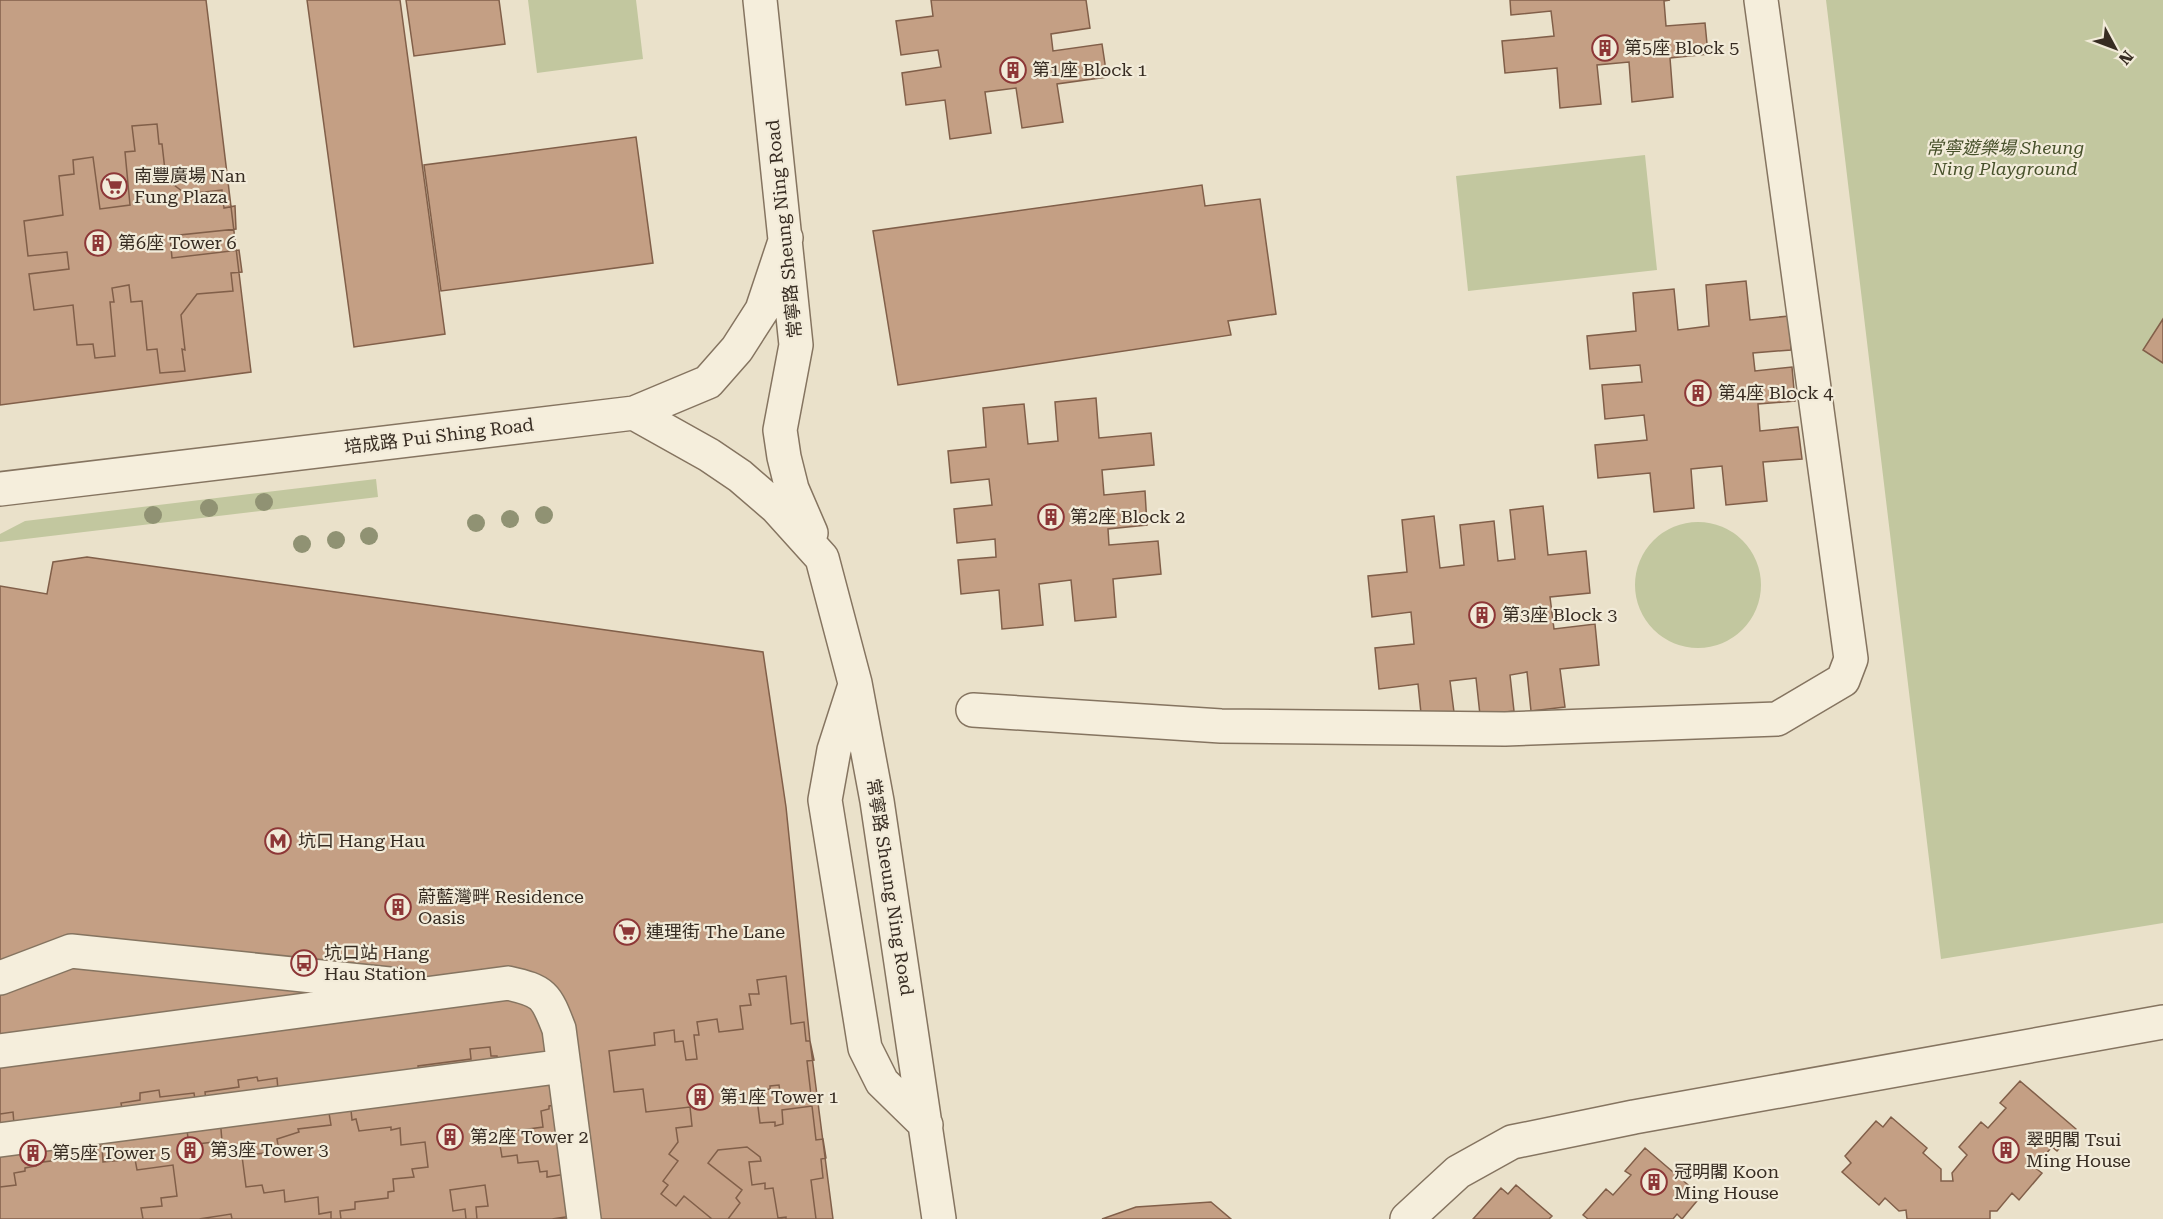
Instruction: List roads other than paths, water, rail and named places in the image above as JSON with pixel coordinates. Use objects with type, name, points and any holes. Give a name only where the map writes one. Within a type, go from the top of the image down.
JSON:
[{"type":"street","name":"常寧路 Sheung Ning Road","points":[[760,0],[796,345],[780,430],[792,489],[822,558],[855,683],[879,813],[939,1219]]},
{"type":"street","points":[[973,710],[1221,726],[1505,729],[1777,719],[1843,680],[1851,659],[1761,0]]},
{"type":"street","name":"培成路 Pui Shing Road","points":[[0,489],[634,413],[708,382],[737,350],[762,310],[786,238]]},
{"type":"street","name":"常寧路 Sheung Ning Road","points":[[634,413],[709,455],[740,476],[776,507],[822,558]]},
{"type":"street","points":[[855,683],[834,750],[825,800],[865,1048],[882,1082],[926,1125]]},
{"type":"street","points":[[0,978],[71,951],[455,991]]},
{"type":"street","points":[[0,1051],[508,983],[533,989],[549,1002],[559,1029],[584,1219]]},
{"type":"street","points":[[1407,1219],[1458,1172],[1512,1142],[1634,1117],[2163,1022]]},
{"type":"street","points":[[0,1140],[564,1066]]},
{"type":"place","name":"第5座 Block 5","points":[[1605,48]]},
{"type":"place","name":"第1座 Block 1","points":[[1013,70]]},
{"type":"place","name":"南豐廣場 Nan Fung Plaza","points":[[114,186]]},
{"type":"place","name":"第6座 Tower 6","points":[[98,243]]},
{"type":"place","name":"第4座 Block 4","points":[[1698,393]]},
{"type":"place","name":"第2座 Block 2","points":[[1051,517]]},
{"type":"place","name":"第3座 Block 3","points":[[1482,615]]},
{"type":"place","name":"坑口 Hang Hau","points":[[278,841]]},
{"type":"place","name":"蔚藍灣畔 Residence Oasis","points":[[398,907]]},
{"type":"place","name":"連理街 The Lane","points":[[627,932]]},
{"type":"place","name":"坑口站 Hang Hau Station","points":[[304,963]]},
{"type":"place","name":"第1座 Tower 1","points":[[700,1097]]},
{"type":"place","name":"第2座 Tower 2","points":[[450,1137]]},
{"type":"place","name":"第3座 Tower 3","points":[[190,1150]]},
{"type":"place","name":"翠明閣 Tsui Ming House","points":[[2006,1150]]},
{"type":"place","name":"第5座 Tower 5","points":[[33,1153]]},
{"type":"place","name":"冠明閣 Koon Ming House","points":[[1654,1182]]},
{"type":"park label","name":"常寧遊樂場 Sheung Ning Playground","points":[[2005,158]]}]
